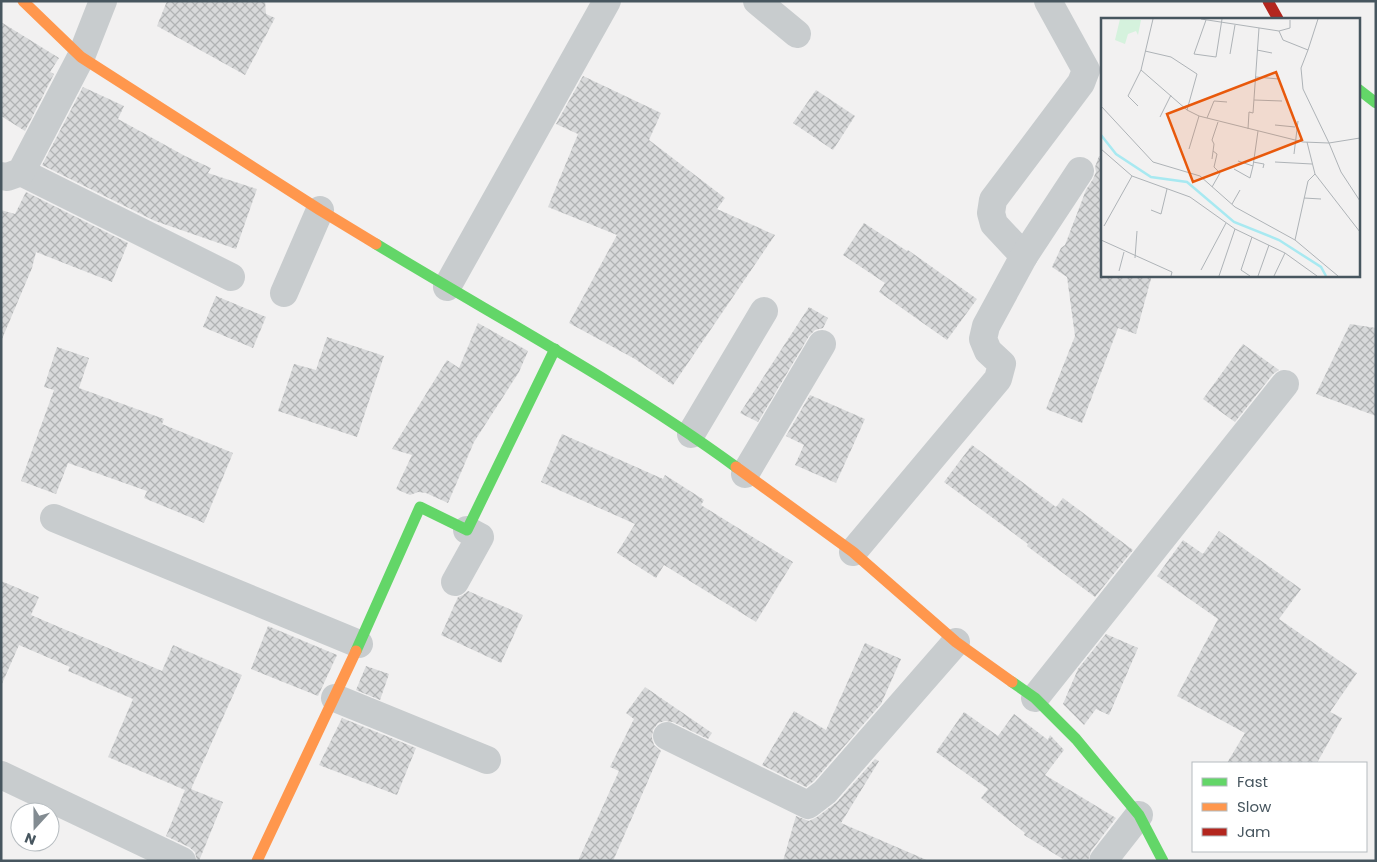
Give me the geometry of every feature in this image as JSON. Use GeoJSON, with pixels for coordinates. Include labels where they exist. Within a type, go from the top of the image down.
{"type":"FeatureCollection","features":[{"type":"Feature","properties":{"kind":"street"},"geometry":{"type":"LineString","coordinates":[[23,1],[81,57],[320,210],[446,287],[555,349],[691,434],[853,552],[956,642],[1035,698],[1076,739],[1139,815],[1163,861]]}},
{"type":"Feature","properties":{"kind":"street"},"geometry":{"type":"LineString","coordinates":[[103,1],[81,57],[11,174],[231,277]]}},
{"type":"Feature","properties":{"kind":"street"},"geometry":{"type":"LineString","coordinates":[[446,287],[607,1]]}},
{"type":"Feature","properties":{"kind":"street"},"geometry":{"type":"LineString","coordinates":[[757,1],[797,34]]}},
{"type":"Feature","properties":{"kind":"street"},"geometry":{"type":"LineString","coordinates":[[1024,256],[994,224],[991,213],[994,200],[1081,83],[1086,70],[1048,1]]}},
{"type":"Feature","properties":{"kind":"street"},"geometry":{"type":"LineString","coordinates":[[1268,1],[1277,18]]}},
{"type":"Feature","properties":{"kind":"street"},"geometry":{"type":"LineString","coordinates":[[1360,91],[1376,103]]}},
{"type":"Feature","properties":{"kind":"street"},"geometry":{"type":"LineString","coordinates":[[853,552],[998,379],[1002,364],[988,351],[983,339],[986,326],[1024,256],[1080,170]]}},
{"type":"Feature","properties":{"kind":"street"},"geometry":{"type":"LineString","coordinates":[[284,293],[320,210]]}},
{"type":"Feature","properties":{"kind":"street"},"geometry":{"type":"LineString","coordinates":[[691,434],[764,311]]}},
{"type":"Feature","properties":{"kind":"street"},"geometry":{"type":"LineString","coordinates":[[744,474],[822,344]]}},
{"type":"Feature","properties":{"kind":"street"},"geometry":{"type":"LineString","coordinates":[[467,530],[555,349]]}},
{"type":"Feature","properties":{"kind":"street"},"geometry":{"type":"LineString","coordinates":[[1035,698],[1285,384]]}},
{"type":"Feature","properties":{"kind":"street"},"geometry":{"type":"LineString","coordinates":[[257,861],[335,698],[420,507],[480,537],[456,582]]}},
{"type":"Feature","properties":{"kind":"street"},"geometry":{"type":"LineString","coordinates":[[54,518],[359,644]]}},
{"type":"Feature","properties":{"kind":"street"},"geometry":{"type":"LineString","coordinates":[[667,736],[808,804],[826,792],[956,642]]}},
{"type":"Feature","properties":{"kind":"street"},"geometry":{"type":"LineString","coordinates":[[335,698],[487,760]]}},
{"type":"Feature","properties":{"kind":"street"},"geometry":{"type":"LineString","coordinates":[[1,775],[182,861]]}},
{"type":"Feature","properties":{"kind":"street"},"geometry":{"type":"LineString","coordinates":[[1103,861],[1139,815]]}},
{"type":"Feature","properties":{"kind":"building"},"geometry":{"type":"Polygon","coordinates":[[[167,1],[265,1],[266,14],[275,18],[245,75],[157,26],[167,1]]]}},
{"type":"Feature","properties":{"kind":"building"},"geometry":{"type":"Polygon","coordinates":[[[1,22],[59,58],[50,72],[54,74],[25,131],[1,116],[1,22]]]}},
{"type":"Feature","properties":{"kind":"building"},"geometry":{"type":"Polygon","coordinates":[[[583,76],[661,113],[649,140],[725,198],[717,209],[775,235],[673,385],[635,359],[569,323],[617,235],[548,207],[578,134],[556,124],[583,76]]]}},
{"type":"Feature","properties":{"kind":"building"},"geometry":{"type":"Polygon","coordinates":[[[83,87],[124,106],[118,119],[185,156],[211,168],[208,173],[257,189],[236,249],[155,221],[42,165],[83,87]]]}},
{"type":"Feature","properties":{"kind":"building"},"geometry":{"type":"Polygon","coordinates":[[[816,90],[855,116],[833,150],[793,123],[816,90]]]}},
{"type":"Feature","properties":{"kind":"building"},"geometry":{"type":"Polygon","coordinates":[[[1099,156],[1101,156],[1101,276],[1152,276],[1136,334],[1118,328],[1082,423],[1046,409],[1075,336],[1067,277],[1052,267],[1061,248],[1065,245],[1086,190],[1096,172],[1095,167],[1099,156]]]}},
{"type":"Feature","properties":{"kind":"building"},"geometry":{"type":"Polygon","coordinates":[[[26,192],[128,243],[112,282],[36,252],[32,268],[2,339],[1,210],[15,214],[26,192]]]}},
{"type":"Feature","properties":{"kind":"building"},"geometry":{"type":"Polygon","coordinates":[[[864,223],[908,250],[977,299],[947,340],[879,292],[885,283],[843,255],[864,223]]]}},
{"type":"Feature","properties":{"kind":"building"},"geometry":{"type":"Polygon","coordinates":[[[216,296],[266,317],[253,348],[203,327],[216,296]]]}},
{"type":"Feature","properties":{"kind":"building"},"geometry":{"type":"Polygon","coordinates":[[[809,307],[828,318],[823,328],[815,330],[809,336],[758,422],[740,413],[809,307]]]}},
{"type":"Feature","properties":{"kind":"building"},"geometry":{"type":"Polygon","coordinates":[[[478,323],[528,351],[519,372],[474,442],[448,503],[426,493],[418,492],[410,495],[396,489],[412,455],[392,449],[447,360],[459,368],[478,323]]]}},
{"type":"Feature","properties":{"kind":"building"},"geometry":{"type":"Polygon","coordinates":[[[1350,324],[1376,328],[1376,416],[1316,394],[1350,324]]]}},
{"type":"Feature","properties":{"kind":"building"},"geometry":{"type":"Polygon","coordinates":[[[327,337],[384,356],[357,437],[278,411],[294,364],[316,370],[327,337]]]}},
{"type":"Feature","properties":{"kind":"building"},"geometry":{"type":"Polygon","coordinates":[[[1243,344],[1279,370],[1273,374],[1235,422],[1203,399],[1243,344]]]}},
{"type":"Feature","properties":{"kind":"building"},"geometry":{"type":"Polygon","coordinates":[[[57,347],[89,358],[79,388],[164,419],[162,424],[233,453],[204,523],[144,498],[147,491],[68,463],[56,494],[21,481],[54,390],[44,387],[57,347]]]}},
{"type":"Feature","properties":{"kind":"building"},"geometry":{"type":"Polygon","coordinates":[[[810,395],[865,419],[836,483],[795,465],[804,445],[786,436],[810,395]]]}},
{"type":"Feature","properties":{"kind":"building"},"geometry":{"type":"Polygon","coordinates":[[[562,434],[663,479],[665,475],[704,500],[701,505],[793,562],[756,622],[664,565],[656,578],[617,553],[635,524],[541,482],[562,434]]]}},
{"type":"Feature","properties":{"kind":"building"},"geometry":{"type":"Polygon","coordinates":[[[972,445],[1056,507],[1063,498],[1133,550],[1095,597],[1027,546],[1028,544],[944,482],[972,445]]]}},
{"type":"Feature","properties":{"kind":"building"},"geometry":{"type":"Polygon","coordinates":[[[1219,531],[1301,589],[1279,619],[1357,673],[1330,712],[1342,718],[1318,762],[1228,762],[1245,733],[1177,696],[1218,619],[1157,576],[1183,540],[1203,554],[1219,531]]]}},
{"type":"Feature","properties":{"kind":"building"},"geometry":{"type":"Polygon","coordinates":[[[1,581],[39,597],[31,615],[162,671],[173,645],[242,675],[191,789],[223,802],[199,861],[197,861],[195,852],[189,847],[166,836],[185,790],[108,757],[133,699],[68,671],[70,667],[19,645],[1,686],[1,581]]]}},
{"type":"Feature","properties":{"kind":"building"},"geometry":{"type":"Polygon","coordinates":[[[468,591],[523,615],[501,663],[441,635],[458,597],[468,591]]]}},
{"type":"Feature","properties":{"kind":"building"},"geometry":{"type":"Polygon","coordinates":[[[268,626],[337,655],[318,696],[251,669],[268,626]]]}},
{"type":"Feature","properties":{"kind":"building"},"geometry":{"type":"Polygon","coordinates":[[[1106,634],[1138,648],[1109,715],[1096,709],[1084,725],[1063,704],[1078,669],[1106,634]]]}},
{"type":"Feature","properties":{"kind":"building"},"geometry":{"type":"Polygon","coordinates":[[[865,643],[901,659],[881,704],[814,781],[806,787],[762,765],[794,711],[826,730],[865,643]]]}},
{"type":"Feature","properties":{"kind":"building"},"geometry":{"type":"Polygon","coordinates":[[[366,666],[389,674],[380,700],[356,690],[366,666]]]}},
{"type":"Feature","properties":{"kind":"building"},"geometry":{"type":"Polygon","coordinates":[[[645,687],[712,733],[708,739],[673,722],[665,721],[658,723],[653,730],[652,738],[654,745],[661,751],[613,861],[578,861],[619,771],[610,767],[634,719],[626,713],[645,687]]]}},
{"type":"Feature","properties":{"kind":"building"},"geometry":{"type":"Polygon","coordinates":[[[964,712],[998,736],[1014,714],[1048,740],[1050,735],[1064,750],[1045,775],[1116,818],[1091,851],[1088,861],[1066,861],[1024,835],[1025,833],[981,798],[988,789],[936,752],[964,712]]]}},
{"type":"Feature","properties":{"kind":"building"},"geometry":{"type":"Polygon","coordinates":[[[342,718],[416,748],[397,795],[319,765],[342,718]]]}},
{"type":"Feature","properties":{"kind":"building"},"geometry":{"type":"Polygon","coordinates":[[[875,759],[879,761],[841,823],[929,861],[783,861],[796,816],[809,821],[817,817],[837,802],[875,759]]]}},
{"type":"Feature","properties":{"kind":"traffic: fast"},"geometry":{"type":"LineString","coordinates":[[1360,91],[1376,103]]}},
{"type":"Feature","properties":{"kind":"traffic: fast"},"geometry":{"type":"LineString","coordinates":[[376,244],[558,351],[648,407],[736,467]]}},
{"type":"Feature","properties":{"kind":"traffic: fast"},"geometry":{"type":"LineString","coordinates":[[356,651],[420,507],[467,530],[555,349]]}},
{"type":"Feature","properties":{"kind":"traffic: fast"},"geometry":{"type":"LineString","coordinates":[[1012,682],[1035,698],[1076,739],[1139,815],[1163,861]]}},
{"type":"Feature","properties":{"kind":"traffic: slow"},"geometry":{"type":"LineString","coordinates":[[23,1],[81,57],[376,244]]}},
{"type":"Feature","properties":{"kind":"traffic: slow"},"geometry":{"type":"LineString","coordinates":[[736,467],[853,552],[956,642],[1012,682]]}},
{"type":"Feature","properties":{"kind":"traffic: slow"},"geometry":{"type":"LineString","coordinates":[[257,861],[356,651]]}},
{"type":"Feature","properties":{"kind":"traffic: jam"},"geometry":{"type":"LineString","coordinates":[[1268,1],[1277,18]]}}]}
